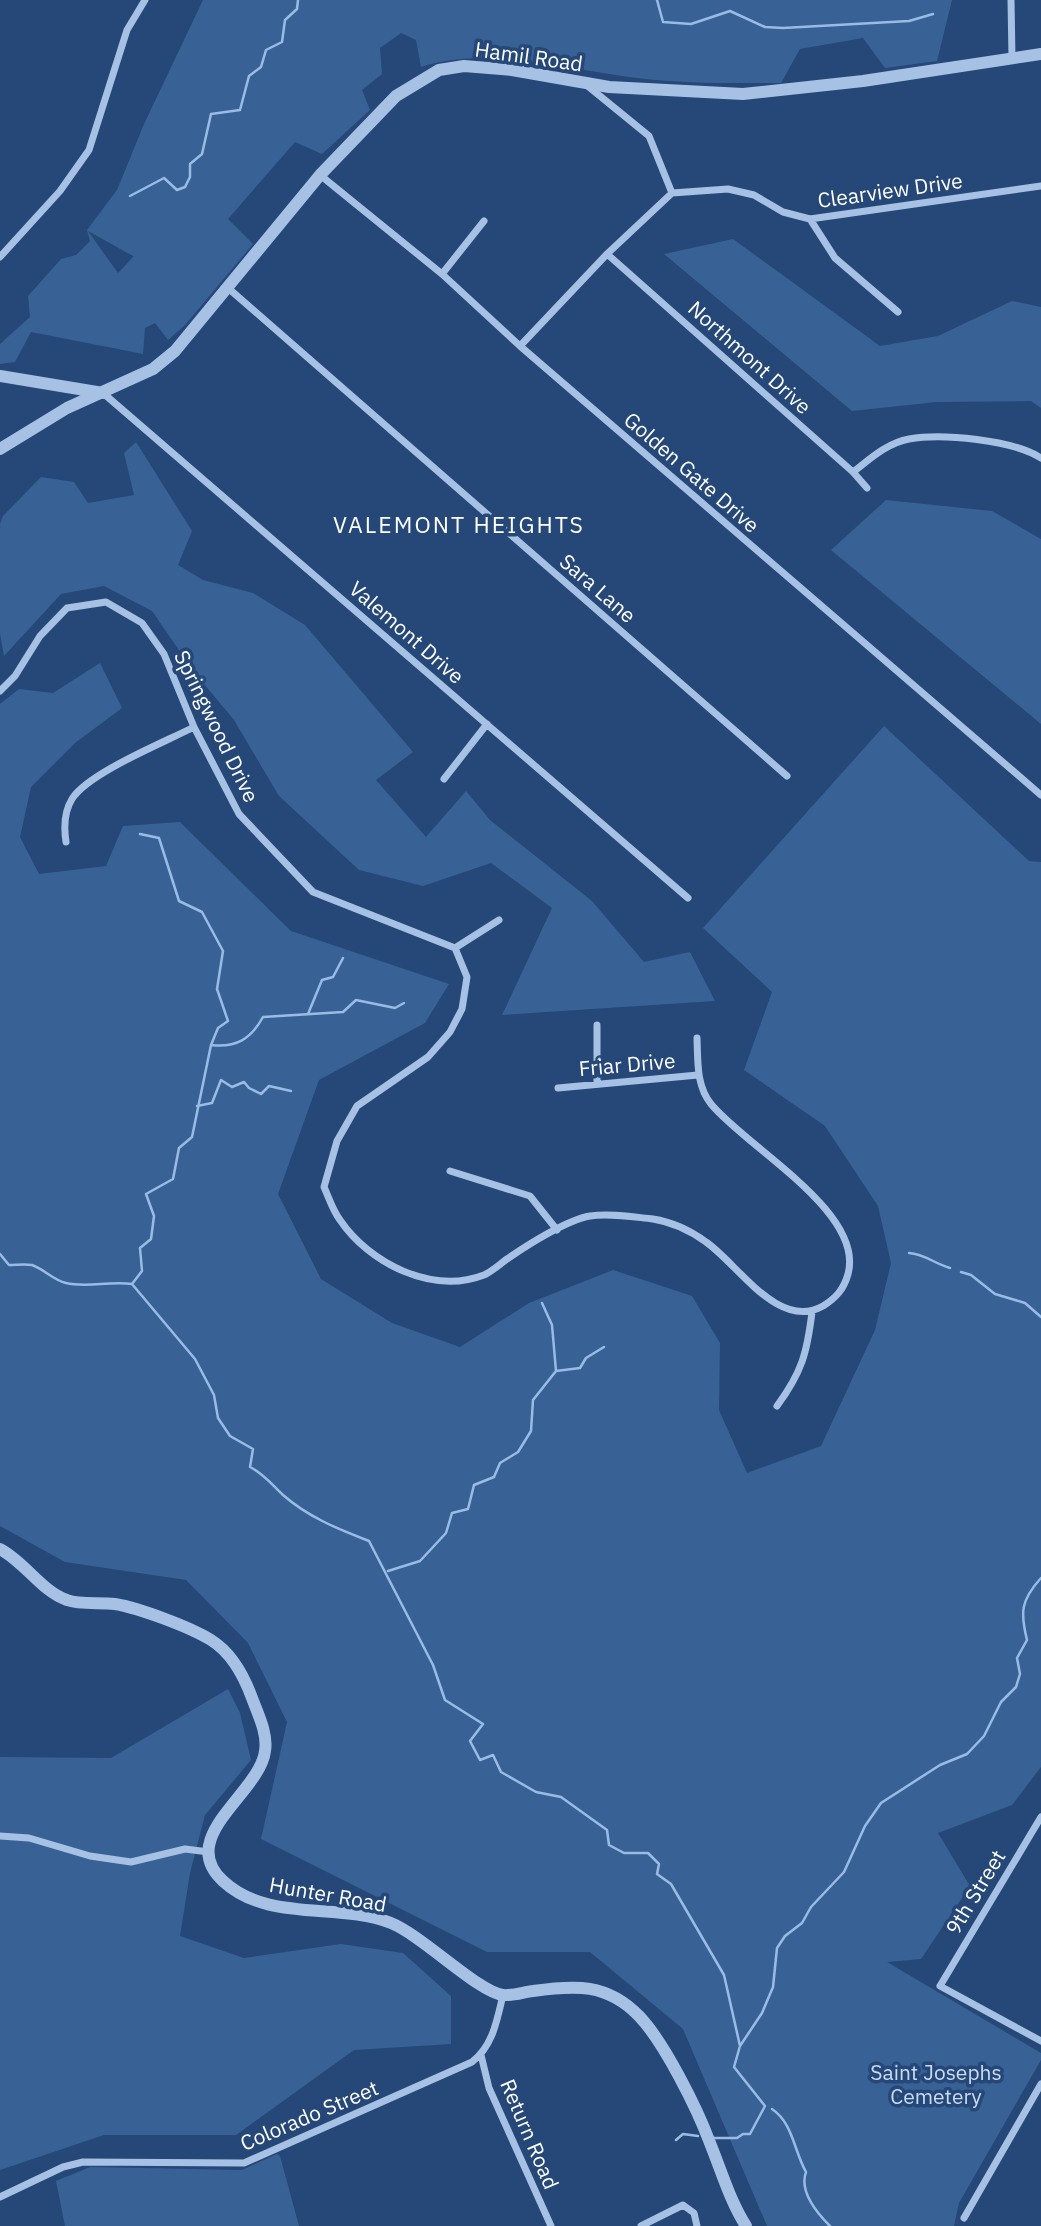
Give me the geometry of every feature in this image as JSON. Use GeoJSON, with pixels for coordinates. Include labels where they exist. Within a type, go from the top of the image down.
{"type":"FeatureCollection","features":[{"type":"Feature","properties":{"kind":"street"},"geometry":{"type":"LineString","coordinates":[[0,257],[60,191],[89,150],[127,30],[145,0]]}},
{"type":"Feature","properties":{"kind":"street"},"geometry":{"type":"LineString","coordinates":[[1011,0],[1012,58]]}},
{"type":"Feature","properties":{"kind":"street","name":"Hamil Road"},"geometry":{"type":"LineString","coordinates":[[0,449],[67,408],[153,369],[175,351],[320,175],[396,96],[439,70],[464,66],[512,70],[609,87],[716,94],[788,91],[1041,54]]}},
{"type":"Feature","properties":{"kind":"street"},"geometry":{"type":"LineString","coordinates":[[520,346],[607,254],[672,193],[649,136],[583,83]]}},
{"type":"Feature","properties":{"kind":"street"},"geometry":{"type":"LineString","coordinates":[[609,87],[610,107]]}},
{"type":"Feature","properties":{"kind":"street","name":"Golden Gate Drive"},"geometry":{"type":"LineString","coordinates":[[320,175],[442,274],[520,346],[1041,795]]}},
{"type":"Feature","properties":{"kind":"street","name":"Clearview Drive"},"geometry":{"type":"LineString","coordinates":[[672,193],[728,189],[754,195],[783,212],[810,219],[1041,186]]}},
{"type":"Feature","properties":{"kind":"street"},"geometry":{"type":"LineString","coordinates":[[810,219],[835,258],[898,312]]}},
{"type":"Feature","properties":{"kind":"street"},"geometry":{"type":"LineString","coordinates":[[442,274],[484,221]]}},
{"type":"Feature","properties":{"kind":"street","name":"Northmont Drive"},"geometry":{"type":"LineString","coordinates":[[607,254],[853,472],[867,488]]}},
{"type":"Feature","properties":{"kind":"street","name":"Sara Lane"},"geometry":{"type":"LineString","coordinates":[[228,288],[787,776]]}},
{"type":"Feature","properties":{"kind":"street"},"geometry":{"type":"LineString","coordinates":[[0,376],[103,393]]}},
{"type":"Feature","properties":{"kind":"street","name":"Valemont Drive"},"geometry":{"type":"LineString","coordinates":[[103,393],[688,898]]}},
{"type":"Feature","properties":{"kind":"street"},"geometry":{"type":"LineString","coordinates":[[853,472],[884,449],[908,439],[1007,442],[1041,458]]}},
{"type":"Feature","properties":{"kind":"street","name":"Springwood Drive"},"geometry":{"type":"LineString","coordinates":[[0,691],[15,676],[40,636],[66,608],[107,602],[142,623],[164,654],[194,727],[239,814],[313,892],[455,948]]}},
{"type":"Feature","properties":{"kind":"street"},"geometry":{"type":"LineString","coordinates":[[444,779],[488,724]]}},
{"type":"Feature","properties":{"kind":"street"},"geometry":{"type":"LineString","coordinates":[[66,842],[64,825],[72,799],[92,780],[194,727]]}},
{"type":"Feature","properties":{"kind":"street"},"geometry":{"type":"LineString","coordinates":[[499,920],[455,948],[467,977],[462,1009],[450,1032],[428,1057],[357,1105],[337,1141],[324,1187],[340,1221],[374,1256],[411,1275],[447,1280],[484,1275],[557,1230],[589,1216],[668,1221],[707,1242],[755,1287],[782,1307],[812,1312],[837,1298],[849,1273],[850,1245],[832,1214],[710,1102],[698,1075],[697,1038]]}},
{"type":"Feature","properties":{"kind":"street"},"geometry":{"type":"LineString","coordinates":[[597,1026],[597,1084]]}},
{"type":"Feature","properties":{"kind":"street","name":"Friar Drive"},"geometry":{"type":"LineString","coordinates":[[558,1088],[698,1075]]}},
{"type":"Feature","properties":{"kind":"street"},"geometry":{"type":"LineString","coordinates":[[450,1171],[530,1196],[557,1230]]}},
{"type":"Feature","properties":{"kind":"street"},"geometry":{"type":"LineString","coordinates":[[777,1406],[797,1379],[808,1345],[812,1312]]}},
{"type":"Feature","properties":{"kind":"street"},"geometry":{"type":"LineString","coordinates":[[0,1549],[16,1557],[63,1598],[136,1609],[212,1640],[235,1662],[246,1680],[262,1725],[266,1750],[252,1783],[216,1826],[209,1852],[185,1849],[131,1862],[90,1856],[29,1838],[0,1836]]}},
{"type":"Feature","properties":{"kind":"street","name":"9th Street"},"geometry":{"type":"LineString","coordinates":[[1041,1817],[940,1986],[1041,2041]]}},
{"type":"Feature","properties":{"kind":"street","name":"Hunter Road"},"geometry":{"type":"LineString","coordinates":[[209,1852],[215,1873],[239,1893],[281,1907],[389,1923],[434,1948],[492,1992],[503,1995]]}},
{"type":"Feature","properties":{"kind":"street"},"geometry":{"type":"LineString","coordinates":[[481,2055],[491,2039],[503,1995],[575,1985],[593,1988],[615,1998],[638,2015],[658,2039],[703,2126],[746,2226]]}},
{"type":"Feature","properties":{"kind":"street","name":"Colorado Street"},"geometry":{"type":"LineString","coordinates":[[0,2197],[63,2167],[83,2162],[244,2163],[472,2062],[481,2055]]}},
{"type":"Feature","properties":{"kind":"street","name":"Return Road"},"geometry":{"type":"LineString","coordinates":[[481,2055],[489,2088],[551,2226]]}},
{"type":"Feature","properties":{"kind":"street"},"geometry":{"type":"LineString","coordinates":[[964,2218],[1041,2084]]}},
{"type":"Feature","properties":{"kind":"street"},"geometry":{"type":"LineString","coordinates":[[641,2226],[683,2205],[694,2213],[697,2226]]}},
{"type":"Feature","properties":{"kind":"green space"},"geometry":{"type":"Polygon","coordinates":[[[203,0],[952,0],[937,61],[885,68],[863,38],[800,49],[781,83],[655,80],[500,59],[473,58],[421,67],[416,40],[401,33],[380,48],[382,74],[362,90],[370,110],[322,154],[295,142],[228,219],[253,244],[185,325],[168,340],[155,323],[145,328],[143,354],[31,332],[15,362],[0,364],[0,344],[30,317],[28,296],[61,259],[76,255],[90,241],[87,230],[117,190],[144,124],[203,0]],[[88,231],[118,273],[134,256],[88,231]]]}},
{"type":"Feature","properties":{"kind":"green space"},"geometry":{"type":"Polygon","coordinates":[[[733,239],[880,346],[938,336],[1012,301],[1041,307],[1041,408],[1031,401],[937,402],[852,411],[664,254],[733,239]]]}},
{"type":"Feature","properties":{"kind":"green space"},"geometry":{"type":"Polygon","coordinates":[[[136,442],[192,531],[178,565],[203,580],[253,593],[305,625],[413,752],[376,780],[426,837],[466,791],[490,820],[592,901],[644,962],[690,952],[715,1001],[502,1015],[552,908],[491,863],[423,886],[359,870],[279,796],[234,720],[194,672],[152,611],[104,586],[61,594],[4,656],[0,634],[0,524],[3,516],[41,477],[74,482],[88,503],[134,495],[124,453],[136,442]]]}},
{"type":"Feature","properties":{"kind":"green space"},"geometry":{"type":"Polygon","coordinates":[[[886,500],[992,511],[1041,539],[1041,724],[831,550],[886,500]]]}},
{"type":"Feature","properties":{"kind":"green space","name":"Saint Josephs Cemetery"},"geometry":{"type":"Polygon","coordinates":[[[100,663],[122,708],[75,743],[31,787],[20,837],[39,874],[106,866],[123,826],[180,822],[291,931],[449,984],[425,1023],[319,1080],[278,1194],[321,1279],[392,1323],[460,1347],[529,1303],[613,1270],[692,1296],[720,1343],[719,1410],[747,1473],[821,1446],[875,1330],[891,1263],[878,1206],[825,1126],[744,1070],[772,992],[703,928],[884,726],[1029,861],[1041,862],[1041,1767],[1012,1805],[938,1833],[970,1886],[921,1959],[887,1962],[1041,2053],[1041,2060],[959,2203],[954,2226],[767,2226],[683,2029],[590,1952],[487,1952],[261,1839],[287,1722],[248,1643],[186,1580],[65,1562],[0,1526],[0,704],[19,689],[53,693],[100,663]]]}},
{"type":"Feature","properties":{"kind":"green space"},"geometry":{"type":"Polygon","coordinates":[[[228,1689],[240,1713],[251,1760],[205,1815],[190,1873],[180,1936],[244,1958],[341,1944],[403,1953],[451,1996],[451,2044],[354,2050],[236,2135],[104,2135],[0,2170],[0,1757],[111,1758],[228,1689]]]}},
{"type":"Feature","properties":{"kind":"green space"},"geometry":{"type":"Polygon","coordinates":[[[277,2154],[280,2156],[299,2226],[65,2226],[56,2181],[90,2167],[242,2170],[277,2154]]]}},
{"type":"Feature","properties":{"kind":"waterway"},"geometry":{"type":"LineString","coordinates":[[130,196],[164,178],[177,190],[185,187],[190,177],[190,164],[202,154],[211,114],[240,110],[249,76],[261,67],[266,50],[282,42],[285,20],[297,9],[298,0]]}},
{"type":"Feature","properties":{"kind":"waterway"},"geometry":{"type":"LineString","coordinates":[[657,0],[663,22],[691,24],[730,11],[765,27],[783,28],[909,21],[933,14]]}},
{"type":"Feature","properties":{"kind":"waterway"},"geometry":{"type":"LineString","coordinates":[[140,834],[159,838],[179,901],[202,912],[223,951],[217,989],[228,1021],[218,1028],[211,1045]]}},
{"type":"Feature","properties":{"kind":"waterway"},"geometry":{"type":"LineString","coordinates":[[308,1014],[322,980],[333,977],[343,958]]}},
{"type":"Feature","properties":{"kind":"waterway"},"geometry":{"type":"LineString","coordinates":[[132,1284],[142,1271],[140,1248],[151,1239],[154,1216],[146,1194],[173,1179],[179,1148],[192,1137],[211,1045],[228,1045],[242,1040],[263,1017],[343,1012],[356,1000],[395,1008],[404,1003]]}},
{"type":"Feature","properties":{"kind":"waterway"},"geometry":{"type":"LineString","coordinates":[[197,1106],[212,1103],[221,1080],[232,1087],[244,1082],[261,1094],[269,1086],[291,1091]]}},
{"type":"Feature","properties":{"kind":"waterway"},"geometry":{"type":"LineString","coordinates":[[909,1253],[950,1268]]}},
{"type":"Feature","properties":{"kind":"waterway"},"geometry":{"type":"LineString","coordinates":[[0,1254],[9,1265],[32,1265],[66,1283],[132,1284],[195,1359],[214,1395],[218,1418],[230,1436],[253,1449],[250,1467],[303,1510],[369,1541],[433,1665],[445,1700],[483,1724],[470,1741],[480,1760],[493,1755],[501,1772],[536,1792],[561,1797],[607,1830],[609,1845],[624,1853],[648,1853],[659,1864],[657,1874],[671,1884],[724,1975],[740,2046]]}},
{"type":"Feature","properties":{"kind":"waterway"},"geometry":{"type":"LineString","coordinates":[[961,1272],[971,1275],[995,1294],[1025,1303],[1041,1317]]}},
{"type":"Feature","properties":{"kind":"waterway"},"geometry":{"type":"LineString","coordinates":[[542,1303],[552,1325],[556,1371]]}},
{"type":"Feature","properties":{"kind":"waterway"},"geometry":{"type":"LineString","coordinates":[[388,1571],[420,1561],[446,1533],[452,1513],[468,1509],[474,1485],[494,1477],[500,1463],[518,1452],[531,1431],[533,1400],[556,1371],[580,1368],[586,1358],[604,1347]]}},
{"type":"Feature","properties":{"kind":"waterway"},"geometry":{"type":"LineString","coordinates":[[714,2138],[737,2138],[750,2134],[765,2106],[734,2067],[740,2046],[762,2013],[773,1987],[777,1948],[785,1936],[802,1923],[811,1907],[844,1872],[865,1826],[881,1803],[940,1765],[967,1754],[984,1736],[1001,1702],[1016,1687],[1020,1674],[1017,1658],[1027,1640],[1023,1622],[1024,1607],[1029,1593],[1041,1578]]}},
{"type":"Feature","properties":{"kind":"waterway"},"geometry":{"type":"LineString","coordinates":[[772,2109],[784,2122],[792,2138],[806,2172],[805,2187],[810,2201],[830,2226]]}},
{"type":"Feature","properties":{"kind":"waterway"},"geometry":{"type":"LineString","coordinates":[[676,2140],[683,2134],[698,2136]]}},
{"type":"Feature","properties":{"kind":"district","name":"VALEMONT HEIGHTS"},"geometry":{"type":"Point","coordinates":[459,524]}}]}
